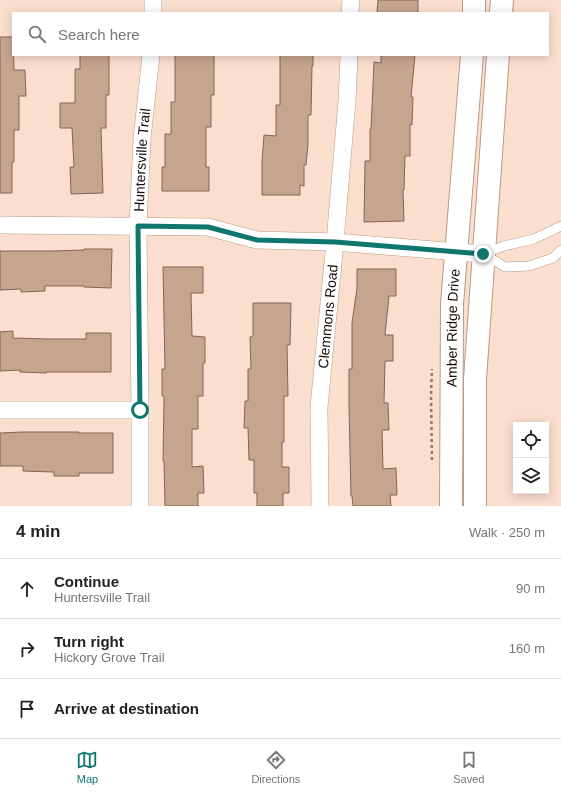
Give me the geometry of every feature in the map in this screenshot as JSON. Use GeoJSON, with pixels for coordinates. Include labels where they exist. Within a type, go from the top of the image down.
{"type":"FeatureCollection","features":[{"type":"Feature","properties":{"kind":"street"},"geometry":{"type":"LineString","coordinates":[[153,0],[153,12]]}},
{"type":"Feature","properties":{"kind":"street"},"geometry":{"type":"LineString","coordinates":[[350,12],[351,0]]}},
{"type":"Feature","properties":{"kind":"street"},"geometry":{"type":"LineString","coordinates":[[474,0],[474,12]]}},
{"type":"Feature","properties":{"kind":"street"},"geometry":{"type":"LineString","coordinates":[[501,12],[502,0]]}},
{"type":"Feature","properties":{"kind":"street","name":"Huntersville Trail"},"geometry":{"type":"LineString","coordinates":[[140,506],[138,226],[142,140],[150,56]]}},
{"type":"Feature","properties":{"kind":"street","name":"Clemmons Road"},"geometry":{"type":"LineString","coordinates":[[320,506],[319,407],[335,242],[347,101],[349,56]]}},
{"type":"Feature","properties":{"kind":"street","name":"Amber Ridge Drive"},"geometry":{"type":"LineString","coordinates":[[451,506],[452,304],[472,56]]}},
{"type":"Feature","properties":{"kind":"street","name":"Amber Ridge Drive"},"geometry":{"type":"LineString","coordinates":[[475,506],[475,379],[498,56]]}},
{"type":"Feature","properties":{"kind":"street"},"geometry":{"type":"LineString","coordinates":[[0,225],[208,227],[257,240],[335,242],[483,254]]}},
{"type":"Feature","properties":{"kind":"street"},"geometry":{"type":"LineString","coordinates":[[0,410],[140,410]]}},
{"type":"Feature","properties":{"kind":"lane"},"geometry":{"type":"LineString","coordinates":[[483,254],[504,246],[534,239],[561,226]]}},
{"type":"Feature","properties":{"kind":"lane"},"geometry":{"type":"LineString","coordinates":[[483,254],[505,267],[529,266],[553,258],[561,250]]}},
{"type":"Feature","properties":{"kind":"building"},"geometry":{"type":"Polygon","coordinates":[[[378,0],[418,0],[418,12],[377,12],[378,0]]]}},
{"type":"Feature","properties":{"kind":"building"},"geometry":{"type":"Polygon","coordinates":[[[0,37],[12,37],[14,70],[25,70],[26,96],[19,96],[19,130],[14,130],[12,193],[0,193],[0,37]]]}},
{"type":"Feature","properties":{"kind":"building"},"geometry":{"type":"Polygon","coordinates":[[[80,56],[109,56],[109,95],[106,95],[106,128],[101,128],[103,193],[71,194],[70,167],[74,167],[72,128],[60,128],[60,103],[75,103],[75,69],[80,69],[80,56]]]}},
{"type":"Feature","properties":{"kind":"building"},"geometry":{"type":"Polygon","coordinates":[[[175,56],[214,56],[214,95],[211,95],[211,127],[206,127],[206,167],[209,167],[209,191],[162,191],[162,167],[165,167],[165,134],[171,134],[171,102],[175,102],[175,56]]]}},
{"type":"Feature","properties":{"kind":"building"},"geometry":{"type":"Polygon","coordinates":[[[280,56],[313,56],[311,115],[308,115],[308,145],[306,165],[304,165],[304,186],[300,185],[300,195],[262,195],[264,135],[276,136],[276,105],[280,105],[280,56]]]}},
{"type":"Feature","properties":{"kind":"building"},"geometry":{"type":"Polygon","coordinates":[[[381,56],[415,56],[411,97],[413,97],[412,125],[410,124],[410,156],[405,156],[403,190],[404,221],[364,222],[365,161],[370,161],[370,129],[374,62],[381,63],[381,56]]]}},
{"type":"Feature","properties":{"kind":"building"},"geometry":{"type":"Polygon","coordinates":[[[112,249],[111,288],[45,286],[45,291],[21,292],[21,289],[0,290],[0,251],[52,251],[112,249]]]}},
{"type":"Feature","properties":{"kind":"building"},"geometry":{"type":"Polygon","coordinates":[[[163,267],[203,267],[203,293],[191,293],[192,336],[205,337],[203,396],[198,396],[198,429],[192,429],[192,467],[203,466],[204,493],[198,493],[198,506],[165,506],[163,461],[164,396],[162,396],[162,369],[165,369],[163,267]]]}},
{"type":"Feature","properties":{"kind":"building"},"geometry":{"type":"Polygon","coordinates":[[[357,269],[396,269],[396,296],[389,296],[385,335],[393,335],[393,361],[385,361],[384,403],[388,403],[389,430],[382,430],[383,469],[396,468],[397,495],[390,495],[391,506],[353,506],[351,496],[349,369],[352,369],[352,323],[357,288],[357,269]]]}},
{"type":"Feature","properties":{"kind":"building"},"geometry":{"type":"Polygon","coordinates":[[[253,303],[291,303],[290,345],[287,345],[288,396],[284,396],[284,442],[282,442],[282,467],[289,467],[289,493],[283,493],[283,506],[257,506],[257,493],[254,493],[254,460],[249,460],[248,428],[244,428],[245,401],[248,401],[248,369],[251,369],[250,337],[253,336],[253,303]]]}},
{"type":"Feature","properties":{"kind":"building"},"geometry":{"type":"Polygon","coordinates":[[[13,331],[13,338],[47,339],[86,339],[86,333],[111,333],[111,372],[46,373],[20,372],[20,370],[0,371],[0,332],[13,331]]]}},
{"type":"Feature","properties":{"kind":"building"},"geometry":{"type":"Polygon","coordinates":[[[0,433],[113,433],[113,473],[79,473],[79,476],[54,476],[54,472],[23,471],[23,466],[0,466],[0,433]]]}},
{"type":"Feature","properties":{"kind":"route"},"geometry":{"type":"LineString","coordinates":[[140,410],[138,226],[208,227],[257,240],[335,242],[483,254]]}}]}
